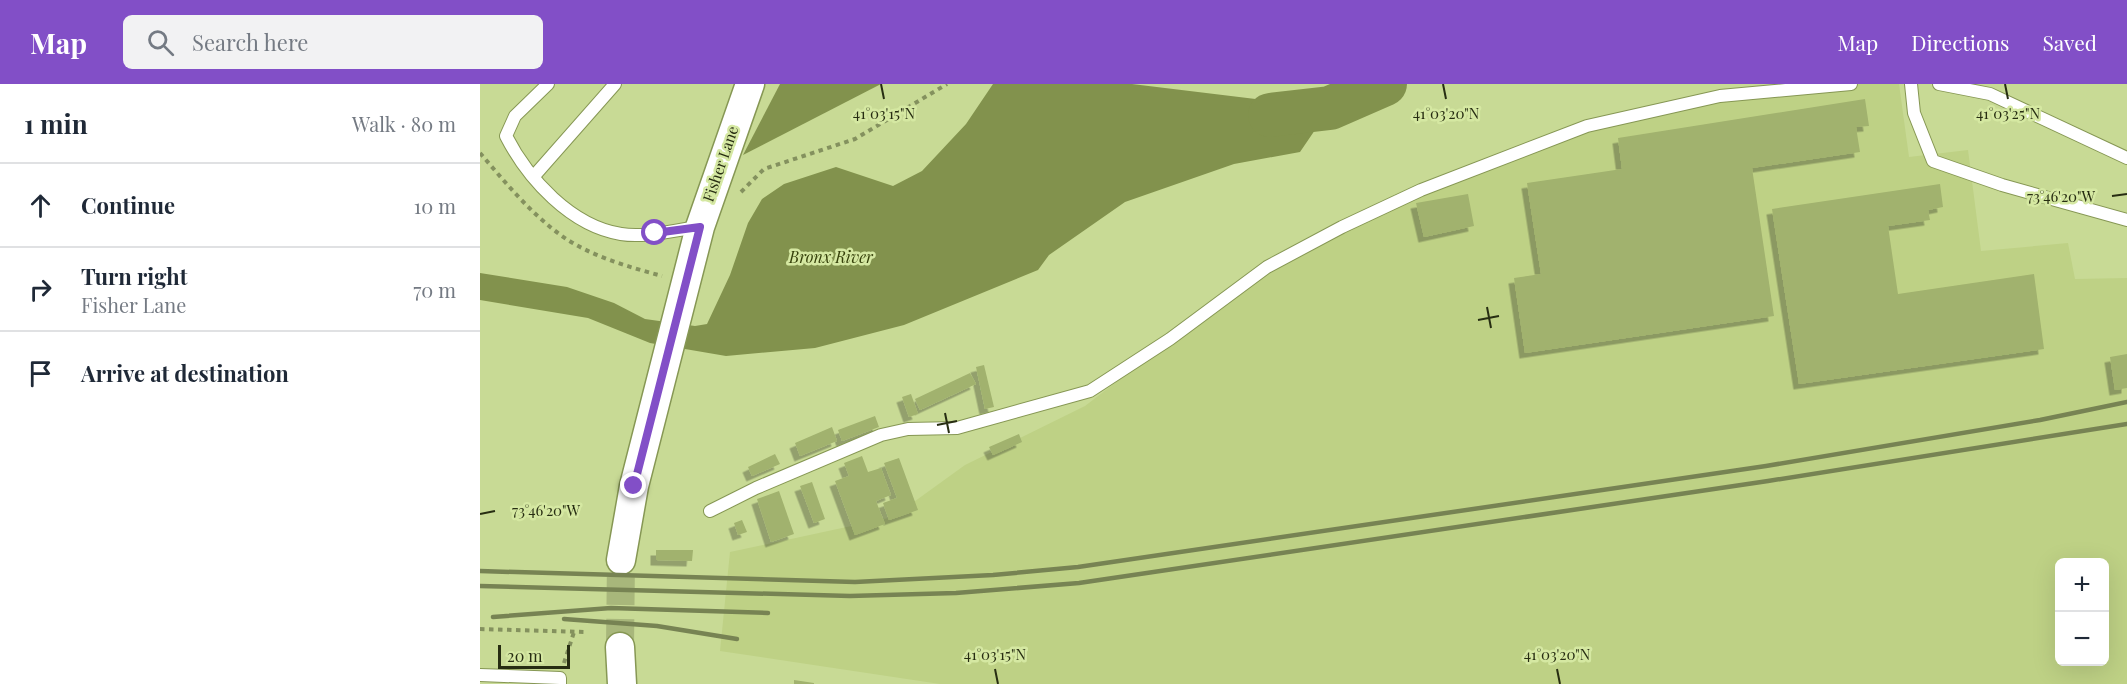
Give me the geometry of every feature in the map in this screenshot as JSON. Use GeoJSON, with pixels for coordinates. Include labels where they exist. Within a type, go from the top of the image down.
{"type":"FeatureCollection","features":[{"type":"Feature","properties":{"kind":"street","name":"Fisher Lane"},"geometry":{"type":"LineString","coordinates":[[621,560],[634,486],[700,227],[750,84]]}},
{"type":"Feature","properties":{"kind":"street"},"geometry":{"type":"LineString","coordinates":[[620,647],[622,684]]}},
{"type":"Feature","properties":{"kind":"lane"},"geometry":{"type":"LineString","coordinates":[[548,84],[515,117],[506,136],[514,152],[534,176],[573,216],[599,229],[623,234],[700,227]]}},
{"type":"Feature","properties":{"kind":"lane"},"geometry":{"type":"LineString","coordinates":[[534,176],[615,84]]}},
{"type":"Feature","properties":{"kind":"lane"},"geometry":{"type":"LineString","coordinates":[[710,511],[756,488],[880,435],[908,429],[957,428],[1090,391],[1170,339],[1267,267],[1421,190],[1587,126],[1720,96],[1851,84]]}},
{"type":"Feature","properties":{"kind":"lane"},"geometry":{"type":"LineString","coordinates":[[1911,84],[1914,113],[1933,161],[2002,185],[2127,220]]}},
{"type":"Feature","properties":{"kind":"lane"},"geometry":{"type":"LineString","coordinates":[[1939,84],[1990,94],[2127,158]]}},
{"type":"Feature","properties":{"kind":"lane"},"geometry":{"type":"LineString","coordinates":[[480,675],[560,681]]}},
{"type":"Feature","properties":{"kind":"path"},"geometry":{"type":"LineString","coordinates":[[739,194],[764,169],[855,139],[947,84]]}},
{"type":"Feature","properties":{"kind":"path"},"geometry":{"type":"LineString","coordinates":[[480,629],[587,632]]}},
{"type":"Feature","properties":{"kind":"path"},"geometry":{"type":"LineString","coordinates":[[560,681],[574,632]]}},
{"type":"Feature","properties":{"kind":"shaded area"},"geometry":{"type":"Polygon","coordinates":[[[1826,84],[1899,84],[1909,157],[1968,150],[1981,251],[2068,243],[2075,279],[2127,278],[2127,684],[940,684],[720,651],[730,552],[893,517],[965,465],[1085,406],[1257,274],[1417,197],[1536,149],[1659,109],[1826,84]]]}},
{"type":"Feature","properties":{"kind":"water"},"geometry":{"type":"Polygon","coordinates":[[[780,84],[881,84],[743,155],[780,84]]]}},
{"type":"Feature","properties":{"kind":"water","name":"Bronx River"},"geometry":{"type":"Polygon","coordinates":[[[993,84],[1132,84],[1330,108],[1300,152],[1234,164],[1125,202],[1049,255],[1038,270],[904,325],[815,348],[726,356],[650,343],[588,318],[480,300],[480,273],[567,287],[614,303],[645,319],[695,326],[707,324],[730,275],[748,223],[762,199],[784,184],[836,167],[893,186],[922,171],[966,124],[993,84]]]}},
{"type":"Feature","properties":{"kind":"building"},"geometry":{"type":"Polygon","coordinates":[[[1865,99],[1869,126],[1856,127],[1860,152],[1752,168],[1774,316],[1525,353],[1514,278],[1541,274],[1527,183],[1622,169],[1618,138],[1865,99]]]}},
{"type":"Feature","properties":{"kind":"building"},"geometry":{"type":"Polygon","coordinates":[[[1940,184],[1943,207],[1928,210],[1930,220],[1888,226],[1898,294],[2034,274],[2044,349],[1799,384],[1772,209],[1940,184]]]}},
{"type":"Feature","properties":{"kind":"building"},"geometry":{"type":"Polygon","coordinates":[[[1468,194],[1474,226],[1424,237],[1416,203],[1468,194]]]}},
{"type":"Feature","properties":{"kind":"building"},"geometry":{"type":"Polygon","coordinates":[[[2127,354],[2127,388],[2115,390],[2110,357],[2127,354]]]}},
{"type":"Feature","properties":{"kind":"building"},"geometry":{"type":"Polygon","coordinates":[[[984,365],[994,407],[985,409],[976,367],[984,365]]]}},
{"type":"Feature","properties":{"kind":"building"},"geometry":{"type":"Polygon","coordinates":[[[970,373],[976,384],[920,410],[915,399],[970,373]]]}},
{"type":"Feature","properties":{"kind":"building"},"geometry":{"type":"Polygon","coordinates":[[[911,394],[918,414],[909,417],[902,397],[911,394]]]}},
{"type":"Feature","properties":{"kind":"building"},"geometry":{"type":"Polygon","coordinates":[[[875,416],[879,427],[842,441],[838,430],[875,416]]]}},
{"type":"Feature","properties":{"kind":"building"},"geometry":{"type":"Polygon","coordinates":[[[832,427],[837,441],[800,456],[795,443],[832,427]]]}},
{"type":"Feature","properties":{"kind":"building"},"geometry":{"type":"Polygon","coordinates":[[[1019,434],[1022,442],[993,455],[989,447],[1019,434]]]}},
{"type":"Feature","properties":{"kind":"building"},"geometry":{"type":"Polygon","coordinates":[[[775,454],[780,464],[752,476],[748,467],[775,454]]]}},
{"type":"Feature","properties":{"kind":"building"},"geometry":{"type":"Polygon","coordinates":[[[862,456],[868,472],[881,468],[891,495],[876,501],[885,524],[855,535],[835,481],[849,476],[844,463],[862,456]]]}},
{"type":"Feature","properties":{"kind":"building"},"geometry":{"type":"Polygon","coordinates":[[[899,458],[918,510],[889,520],[883,503],[897,498],[884,463],[899,458]]]}},
{"type":"Feature","properties":{"kind":"building"},"geometry":{"type":"Polygon","coordinates":[[[812,482],[825,519],[814,523],[800,486],[812,482]]]}},
{"type":"Feature","properties":{"kind":"building"},"geometry":{"type":"Polygon","coordinates":[[[779,491],[794,534],[771,542],[757,499],[779,491]]]}},
{"type":"Feature","properties":{"kind":"building"},"geometry":{"type":"Polygon","coordinates":[[[742,520],[747,532],[738,535],[734,523],[742,520]]]}},
{"type":"Feature","properties":{"kind":"building"},"geometry":{"type":"Polygon","coordinates":[[[656,550],[693,550],[692,561],[656,560],[656,550]]]}},
{"type":"Feature","properties":{"kind":"building"},"geometry":{"type":"Polygon","coordinates":[[[794,680],[814,683],[814,684],[794,684],[794,680]]]}},
{"type":"Feature","properties":{"kind":"waterway","name":"Bronx River"},"geometry":{"type":"LineString","coordinates":[[1270,115],[1330,108],[1385,84]]}},
{"type":"Feature","properties":{"kind":"tunnel"},"geometry":{"type":"LineString","coordinates":[[620,647],[621,560]]}},
{"type":"Feature","properties":{"kind":"railway"},"geometry":{"type":"LineString","coordinates":[[480,571],[855,582],[993,575],[1078,567],[1766,466],[2040,420],[2127,402]]}},
{"type":"Feature","properties":{"kind":"railway"},"geometry":{"type":"LineString","coordinates":[[480,586],[850,596],[956,593],[1079,583],[1768,481],[2127,424]]}},
{"type":"Feature","properties":{"kind":"railway"},"geometry":{"type":"LineString","coordinates":[[493,617],[611,608],[768,613]]}},
{"type":"Feature","properties":{"kind":"railway"},"geometry":{"type":"LineString","coordinates":[[564,619],[657,626],[737,639]]}},
{"type":"Feature","properties":{"kind":"route"},"geometry":{"type":"LineString","coordinates":[[634,486],[700,227],[655,233]]}}]}
